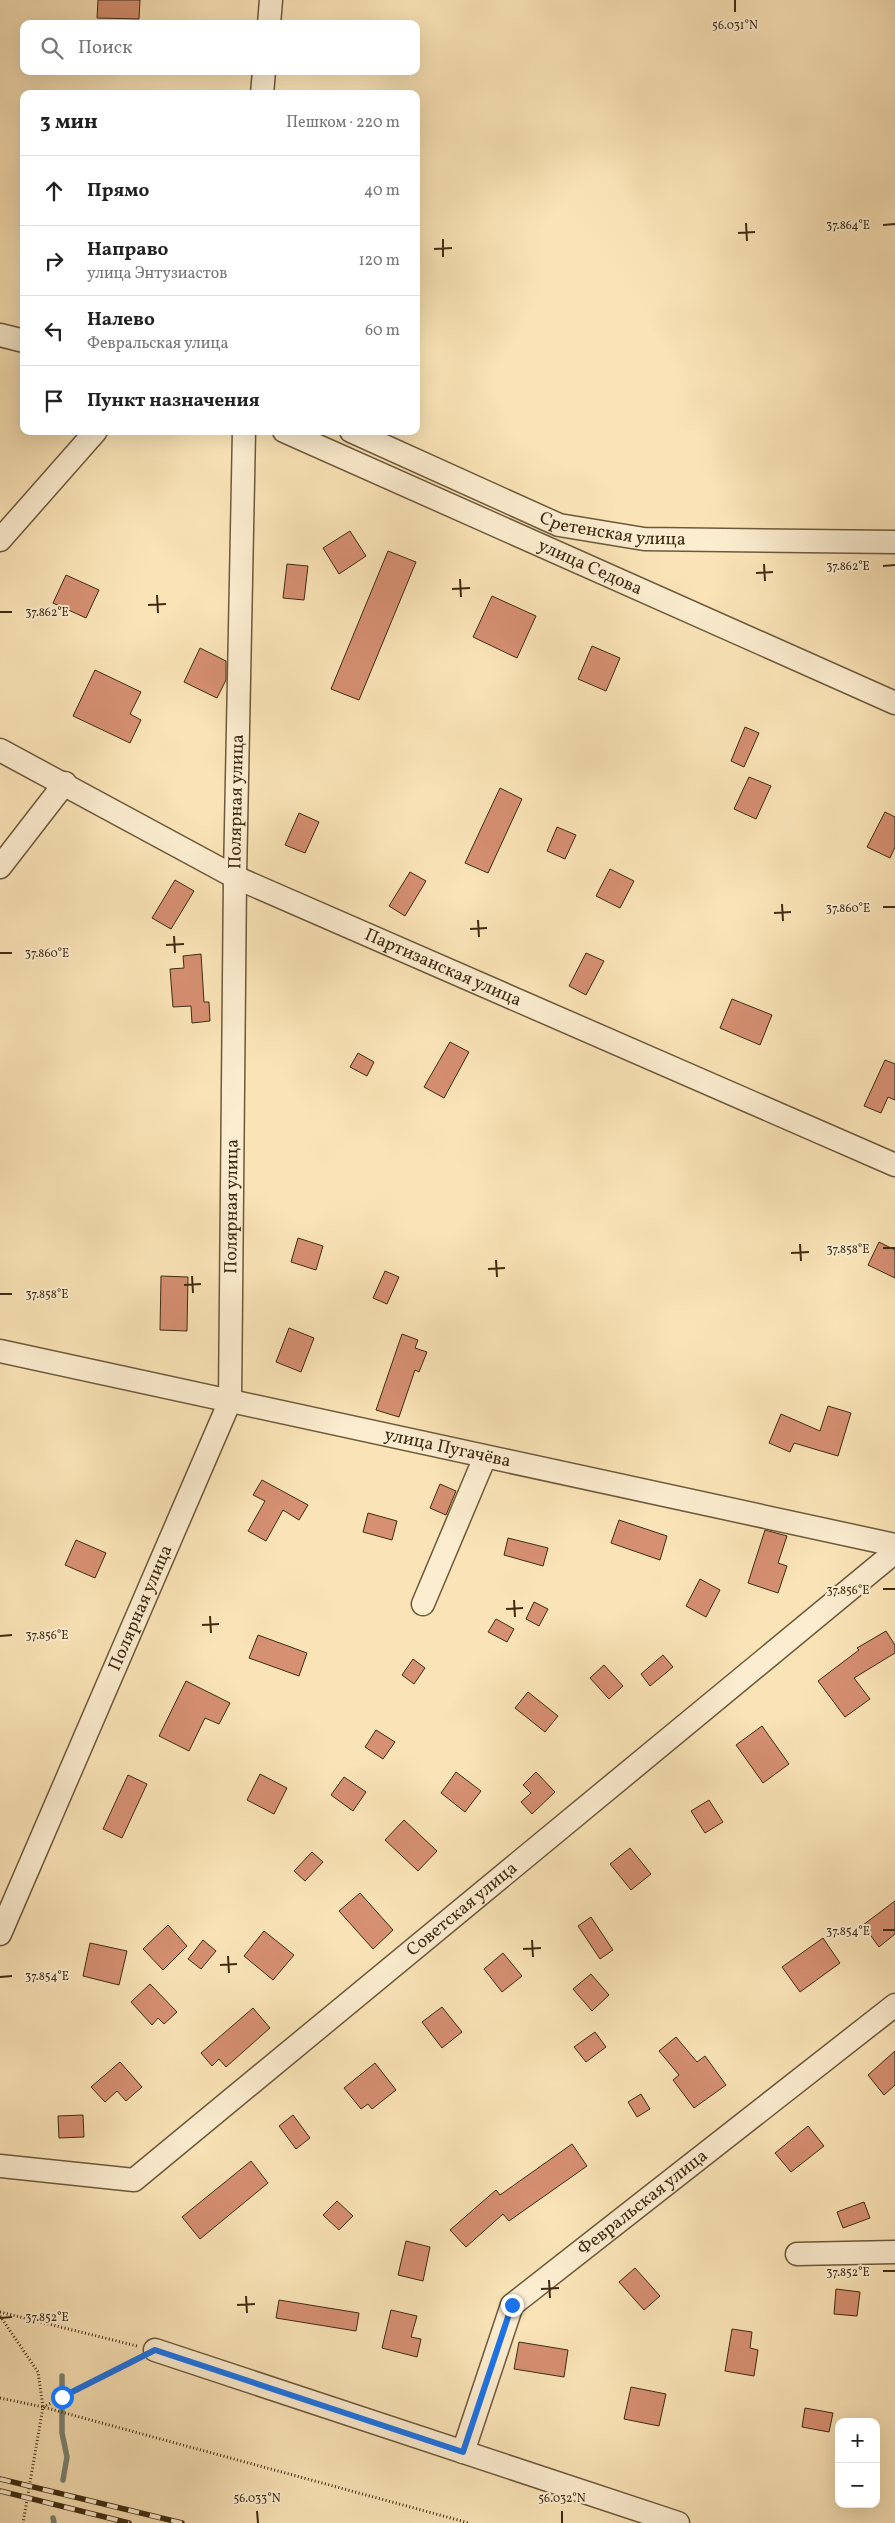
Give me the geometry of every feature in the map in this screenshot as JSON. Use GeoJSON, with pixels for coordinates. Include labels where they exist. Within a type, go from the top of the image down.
{"type":"FeatureCollection","features":[{"type":"Feature","properties":{"kind":"street"},"geometry":{"type":"LineString","coordinates":[[268,20],[271,0]]}},
{"type":"Feature","properties":{"kind":"street"},"geometry":{"type":"LineString","coordinates":[[262,90],[264,75]]}},
{"type":"Feature","properties":{"kind":"street"},"geometry":{"type":"LineString","coordinates":[[0,335],[20,340]]}},
{"type":"Feature","properties":{"kind":"street"},"geometry":{"type":"LineString","coordinates":[[0,540],[92,435]]}},
{"type":"Feature","properties":{"kind":"street","name":"Полярная улица"},"geometry":{"type":"LineString","coordinates":[[0,1934],[230,1401],[235,877],[244,435]]}},
{"type":"Feature","properties":{"kind":"street","name":"улица Седова"},"geometry":{"type":"LineString","coordinates":[[293,435],[895,703]]}},
{"type":"Feature","properties":{"kind":"street","name":"Сретенская улица"},"geometry":{"type":"LineString","coordinates":[[360,435],[559,525],[644,539],[895,542]]}},
{"type":"Feature","properties":{"kind":"street","name":"Партизанская улица"},"geometry":{"type":"LineString","coordinates":[[0,750],[65,783],[235,877],[895,1165]]}},
{"type":"Feature","properties":{"kind":"street"},"geometry":{"type":"LineString","coordinates":[[0,867],[65,783]]}},
{"type":"Feature","properties":{"kind":"street","name":"улица Пугачёва"},"geometry":{"type":"LineString","coordinates":[[0,1351],[485,1458],[895,1545]]}},
{"type":"Feature","properties":{"kind":"street"},"geometry":{"type":"LineString","coordinates":[[423,1604],[485,1458]]}},
{"type":"Feature","properties":{"kind":"street","name":"Советская улица"},"geometry":{"type":"LineString","coordinates":[[0,2166],[134,2180],[895,1552]]}},
{"type":"Feature","properties":{"kind":"street","name":"Февральская улица"},"geometry":{"type":"LineString","coordinates":[[463,2452],[512,2305],[895,2005]]}},
{"type":"Feature","properties":{"kind":"street"},"geometry":{"type":"LineString","coordinates":[[797,2254],[895,2252]]}},
{"type":"Feature","properties":{"kind":"street"},"geometry":{"type":"LineString","coordinates":[[155,2350],[678,2523]]}},
{"type":"Feature","properties":{"kind":"path"},"geometry":{"type":"LineString","coordinates":[[0,2312],[155,2350]]}},
{"type":"Feature","properties":{"kind":"path"},"geometry":{"type":"LineString","coordinates":[[0,2316],[38,2372],[43,2407],[23,2523]]}},
{"type":"Feature","properties":{"kind":"path"},"geometry":{"type":"LineString","coordinates":[[43,2407],[155,2350]]}},
{"type":"Feature","properties":{"kind":"path"},"geometry":{"type":"LineString","coordinates":[[0,2398],[43,2407],[469,2523]]}},
{"type":"Feature","properties":{"kind":"building"},"geometry":{"type":"Polygon","coordinates":[[[98,0],[140,0],[139,19],[97,18],[98,0]]]}},
{"type":"Feature","properties":{"kind":"building"},"geometry":{"type":"Polygon","coordinates":[[[350,531],[366,556],[339,574],[323,548],[350,531]]]}},
{"type":"Feature","properties":{"kind":"building"},"geometry":{"type":"Polygon","coordinates":[[[388,551],[416,562],[359,700],[331,689],[388,551]]]}},
{"type":"Feature","properties":{"kind":"building"},"geometry":{"type":"Polygon","coordinates":[[[287,564],[308,566],[304,600],[283,598],[287,564]]]}},
{"type":"Feature","properties":{"kind":"building"},"geometry":{"type":"Polygon","coordinates":[[[66,575],[99,590],[86,618],[53,603],[66,575]]]}},
{"type":"Feature","properties":{"kind":"building"},"geometry":{"type":"Polygon","coordinates":[[[492,596],[536,616],[517,658],[473,637],[492,596]]]}},
{"type":"Feature","properties":{"kind":"building"},"geometry":{"type":"Polygon","coordinates":[[[592,646],[620,658],[606,691],[578,679],[592,646]]]}},
{"type":"Feature","properties":{"kind":"building"},"geometry":{"type":"Polygon","coordinates":[[[200,648],[226,661],[226,680],[217,698],[184,682],[200,648]]]}},
{"type":"Feature","properties":{"kind":"building"},"geometry":{"type":"Polygon","coordinates":[[[95,670],[141,692],[130,714],[141,720],[130,743],[73,716],[95,670]]]}},
{"type":"Feature","properties":{"kind":"building"},"geometry":{"type":"Polygon","coordinates":[[[745,727],[759,733],[744,767],[731,761],[745,727]]]}},
{"type":"Feature","properties":{"kind":"building"},"geometry":{"type":"Polygon","coordinates":[[[749,777],[771,786],[756,819],[734,809],[749,777]]]}},
{"type":"Feature","properties":{"kind":"building"},"geometry":{"type":"Polygon","coordinates":[[[500,788],[522,799],[488,873],[465,863],[500,788]]]}},
{"type":"Feature","properties":{"kind":"building"},"geometry":{"type":"Polygon","coordinates":[[[885,812],[895,817],[895,847],[890,858],[867,847],[885,812]]]}},
{"type":"Feature","properties":{"kind":"building"},"geometry":{"type":"Polygon","coordinates":[[[299,813],[319,822],[305,853],[285,845],[299,813]]]}},
{"type":"Feature","properties":{"kind":"building"},"geometry":{"type":"Polygon","coordinates":[[[557,827],[576,835],[565,859],[547,851],[557,827]]]}},
{"type":"Feature","properties":{"kind":"building"},"geometry":{"type":"Polygon","coordinates":[[[610,869],[634,881],[620,908],[596,896],[610,869]]]}},
{"type":"Feature","properties":{"kind":"building"},"geometry":{"type":"Polygon","coordinates":[[[410,872],[426,881],[405,916],[389,906],[410,872]]]}},
{"type":"Feature","properties":{"kind":"building"},"geometry":{"type":"Polygon","coordinates":[[[175,880],[194,891],[171,929],[152,918],[175,880]]]}},
{"type":"Feature","properties":{"kind":"building"},"geometry":{"type":"Polygon","coordinates":[[[586,953],[604,961],[586,995],[569,986],[586,953]]]}},
{"type":"Feature","properties":{"kind":"building"},"geometry":{"type":"Polygon","coordinates":[[[201,954],[204,1002],[209,1002],[210,1021],[192,1023],[191,1006],[173,1007],[170,969],[184,968],[183,956],[201,954]]]}},
{"type":"Feature","properties":{"kind":"building"},"geometry":{"type":"Polygon","coordinates":[[[732,999],[772,1015],[760,1045],[720,1028],[732,999]]]}},
{"type":"Feature","properties":{"kind":"building"},"geometry":{"type":"Polygon","coordinates":[[[450,1042],[469,1052],[444,1098],[424,1087],[450,1042]]]}},
{"type":"Feature","properties":{"kind":"building"},"geometry":{"type":"Polygon","coordinates":[[[358,1053],[374,1062],[367,1076],[350,1067],[358,1053]]]}},
{"type":"Feature","properties":{"kind":"building"},"geometry":{"type":"Polygon","coordinates":[[[885,1060],[895,1064],[895,1100],[888,1097],[881,1113],[864,1106],[885,1060]]]}},
{"type":"Feature","properties":{"kind":"building"},"geometry":{"type":"Polygon","coordinates":[[[298,1238],[323,1246],[316,1270],[291,1262],[298,1238]]]}},
{"type":"Feature","properties":{"kind":"building"},"geometry":{"type":"Polygon","coordinates":[[[879,1242],[895,1250],[895,1278],[868,1265],[879,1242]]]}},
{"type":"Feature","properties":{"kind":"building"},"geometry":{"type":"Polygon","coordinates":[[[385,1271],[399,1277],[387,1304],[373,1298],[385,1271]]]}},
{"type":"Feature","properties":{"kind":"building"},"geometry":{"type":"Polygon","coordinates":[[[161,1276],[188,1277],[187,1331],[160,1330],[161,1276]]]}},
{"type":"Feature","properties":{"kind":"building"},"geometry":{"type":"Polygon","coordinates":[[[289,1328],[314,1338],[301,1372],[276,1362],[289,1328]]]}},
{"type":"Feature","properties":{"kind":"building"},"geometry":{"type":"Polygon","coordinates":[[[402,1334],[418,1340],[415,1348],[427,1352],[419,1372],[415,1370],[399,1417],[376,1410],[402,1334]]]}},
{"type":"Feature","properties":{"kind":"building"},"geometry":{"type":"Polygon","coordinates":[[[828,1406],[851,1413],[838,1456],[794,1443],[790,1452],[769,1443],[781,1414],[820,1431],[828,1406]]]}},
{"type":"Feature","properties":{"kind":"building"},"geometry":{"type":"Polygon","coordinates":[[[262,1480],[308,1505],[299,1520],[283,1510],[266,1541],[248,1531],[265,1501],[253,1495],[262,1480]]]}},
{"type":"Feature","properties":{"kind":"building"},"geometry":{"type":"Polygon","coordinates":[[[440,1484],[456,1491],[446,1515],[430,1508],[440,1484]]]}},
{"type":"Feature","properties":{"kind":"building"},"geometry":{"type":"Polygon","coordinates":[[[368,1513],[397,1521],[392,1540],[363,1532],[368,1513]]]}},
{"type":"Feature","properties":{"kind":"building"},"geometry":{"type":"Polygon","coordinates":[[[619,1520],[667,1536],[660,1560],[611,1543],[619,1520]]]}},
{"type":"Feature","properties":{"kind":"building"},"geometry":{"type":"Polygon","coordinates":[[[765,1530],[787,1536],[778,1563],[787,1566],[778,1593],[748,1583],[765,1530]]]}},
{"type":"Feature","properties":{"kind":"building"},"geometry":{"type":"Polygon","coordinates":[[[508,1538],[548,1548],[543,1566],[504,1555],[508,1538]]]}},
{"type":"Feature","properties":{"kind":"building"},"geometry":{"type":"Polygon","coordinates":[[[76,1540],[106,1553],[95,1578],[65,1565],[76,1540]]]}},
{"type":"Feature","properties":{"kind":"building"},"geometry":{"type":"Polygon","coordinates":[[[700,1579],[720,1590],[706,1617],[686,1606],[700,1579]]]}},
{"type":"Feature","properties":{"kind":"building"},"geometry":{"type":"Polygon","coordinates":[[[534,1602],[548,1609],[539,1626],[526,1619],[534,1602]]]}},
{"type":"Feature","properties":{"kind":"building"},"geometry":{"type":"Polygon","coordinates":[[[496,1619],[514,1629],[507,1642],[488,1632],[496,1619]]]}},
{"type":"Feature","properties":{"kind":"building"},"geometry":{"type":"Polygon","coordinates":[[[886,1631],[895,1645],[895,1653],[854,1678],[870,1699],[845,1717],[818,1681],[859,1650],[857,1648],[886,1631]]]}},
{"type":"Feature","properties":{"kind":"building"},"geometry":{"type":"Polygon","coordinates":[[[258,1635],[307,1653],[299,1676],[249,1658],[258,1635]]]}},
{"type":"Feature","properties":{"kind":"building"},"geometry":{"type":"Polygon","coordinates":[[[663,1655],[673,1667],[650,1686],[641,1674],[663,1655]]]}},
{"type":"Feature","properties":{"kind":"building"},"geometry":{"type":"Polygon","coordinates":[[[413,1659],[425,1668],[414,1684],[402,1675],[413,1659]]]}},
{"type":"Feature","properties":{"kind":"building"},"geometry":{"type":"Polygon","coordinates":[[[604,1665],[623,1686],[609,1699],[590,1678],[604,1665]]]}},
{"type":"Feature","properties":{"kind":"building"},"geometry":{"type":"Polygon","coordinates":[[[186,1681],[230,1703],[219,1724],[205,1718],[189,1751],[159,1736],[186,1681]]]}},
{"type":"Feature","properties":{"kind":"building"},"geometry":{"type":"Polygon","coordinates":[[[528,1692],[558,1716],[545,1732],[515,1708],[528,1692]]]}},
{"type":"Feature","properties":{"kind":"building"},"geometry":{"type":"Polygon","coordinates":[[[762,1726],[789,1764],[763,1783],[736,1745],[762,1726]]]}},
{"type":"Feature","properties":{"kind":"building"},"geometry":{"type":"Polygon","coordinates":[[[376,1730],[395,1742],[383,1759],[365,1747],[376,1730]]]}},
{"type":"Feature","properties":{"kind":"building"},"geometry":{"type":"Polygon","coordinates":[[[456,1772],[481,1791],[465,1812],[441,1793],[456,1772]]]}},
{"type":"Feature","properties":{"kind":"building"},"geometry":{"type":"Polygon","coordinates":[[[536,1772],[555,1792],[532,1814],[521,1802],[531,1793],[523,1785],[536,1772]]]}},
{"type":"Feature","properties":{"kind":"building"},"geometry":{"type":"Polygon","coordinates":[[[260,1774],[287,1788],[274,1814],[247,1800],[260,1774]]]}},
{"type":"Feature","properties":{"kind":"building"},"geometry":{"type":"Polygon","coordinates":[[[128,1775],[147,1784],[122,1838],[103,1829],[128,1775]]]}},
{"type":"Feature","properties":{"kind":"building"},"geometry":{"type":"Polygon","coordinates":[[[344,1777],[366,1792],[353,1811],[331,1795],[344,1777]]]}},
{"type":"Feature","properties":{"kind":"building"},"geometry":{"type":"Polygon","coordinates":[[[709,1800],[723,1822],[705,1833],[691,1811],[709,1800]]]}},
{"type":"Feature","properties":{"kind":"building"},"geometry":{"type":"Polygon","coordinates":[[[404,1820],[437,1851],[418,1871],[385,1840],[404,1820]]]}},
{"type":"Feature","properties":{"kind":"building"},"geometry":{"type":"Polygon","coordinates":[[[630,1848],[651,1874],[631,1890],[610,1864],[630,1848]]]}},
{"type":"Feature","properties":{"kind":"building"},"geometry":{"type":"Polygon","coordinates":[[[312,1852],[323,1862],[305,1881],[294,1871],[312,1852]]]}},
{"type":"Feature","properties":{"kind":"building"},"geometry":{"type":"Polygon","coordinates":[[[360,1893],[393,1930],[373,1949],[339,1911],[360,1893]]]}},
{"type":"Feature","properties":{"kind":"building"},"geometry":{"type":"Polygon","coordinates":[[[895,1901],[895,1934],[879,1947],[863,1925],[895,1901]]]}},
{"type":"Feature","properties":{"kind":"building"},"geometry":{"type":"Polygon","coordinates":[[[591,1917],[613,1950],[600,1959],[578,1926],[591,1917]]]}},
{"type":"Feature","properties":{"kind":"building"},"geometry":{"type":"Polygon","coordinates":[[[168,1925],[187,1946],[163,1970],[143,1949],[168,1925]]]}},
{"type":"Feature","properties":{"kind":"building"},"geometry":{"type":"Polygon","coordinates":[[[264,1931],[294,1955],[273,1980],[244,1956],[264,1931]]]}},
{"type":"Feature","properties":{"kind":"building"},"geometry":{"type":"Polygon","coordinates":[[[823,1938],[840,1963],[800,1992],[782,1967],[823,1938]]]}},
{"type":"Feature","properties":{"kind":"building"},"geometry":{"type":"Polygon","coordinates":[[[203,1940],[216,1951],[201,1969],[188,1959],[203,1940]]]}},
{"type":"Feature","properties":{"kind":"building"},"geometry":{"type":"Polygon","coordinates":[[[90,1943],[127,1951],[119,1985],[83,1976],[90,1943]]]}},
{"type":"Feature","properties":{"kind":"building"},"geometry":{"type":"Polygon","coordinates":[[[503,1953],[522,1976],[502,1992],[484,1969],[503,1953]]]}},
{"type":"Feature","properties":{"kind":"building"},"geometry":{"type":"Polygon","coordinates":[[[591,1974],[609,1995],[592,2011],[573,1989],[591,1974]]]}},
{"type":"Feature","properties":{"kind":"building"},"geometry":{"type":"Polygon","coordinates":[[[150,1984],[177,2012],[164,2024],[158,2018],[152,2025],[131,2002],[150,1984]]]}},
{"type":"Feature","properties":{"kind":"building"},"geometry":{"type":"Polygon","coordinates":[[[442,2007],[462,2032],[442,2048],[422,2022],[442,2007]]]}},
{"type":"Feature","properties":{"kind":"building"},"geometry":{"type":"Polygon","coordinates":[[[253,2008],[270,2028],[226,2067],[219,2059],[212,2066],[201,2053],[253,2008]]]}},
{"type":"Feature","properties":{"kind":"building"},"geometry":{"type":"Polygon","coordinates":[[[595,2032],[606,2047],[586,2062],[574,2047],[595,2032]]]}},
{"type":"Feature","properties":{"kind":"building"},"geometry":{"type":"Polygon","coordinates":[[[676,2037],[697,2062],[705,2056],[726,2085],[694,2108],[673,2080],[679,2075],[659,2051],[676,2037]]]}},
{"type":"Feature","properties":{"kind":"building"},"geometry":{"type":"Polygon","coordinates":[[[895,2051],[895,2085],[884,2095],[868,2075],[895,2051]]]}},
{"type":"Feature","properties":{"kind":"building"},"geometry":{"type":"Polygon","coordinates":[[[120,2062],[142,2087],[126,2101],[117,2091],[105,2102],[91,2087],[120,2062]]]}},
{"type":"Feature","properties":{"kind":"building"},"geometry":{"type":"Polygon","coordinates":[[[375,2063],[396,2090],[372,2109],[368,2104],[361,2109],[344,2088],[375,2063]]]}},
{"type":"Feature","properties":{"kind":"building"},"geometry":{"type":"Polygon","coordinates":[[[641,2094],[650,2109],[637,2117],[628,2102],[641,2094]]]}},
{"type":"Feature","properties":{"kind":"building"},"geometry":{"type":"Polygon","coordinates":[[[83,2115],[84,2137],[59,2138],[58,2116],[83,2115]]]}},
{"type":"Feature","properties":{"kind":"building"},"geometry":{"type":"Polygon","coordinates":[[[293,2115],[310,2138],[296,2149],[279,2126],[293,2115]]]}},
{"type":"Feature","properties":{"kind":"building"},"geometry":{"type":"Polygon","coordinates":[[[808,2126],[824,2146],[791,2172],[775,2153],[808,2126]]]}},
{"type":"Feature","properties":{"kind":"building"},"geometry":{"type":"Polygon","coordinates":[[[572,2144],[587,2166],[509,2221],[503,2214],[466,2247],[450,2230],[496,2190],[500,2195],[572,2144]]]}},
{"type":"Feature","properties":{"kind":"building"},"geometry":{"type":"Polygon","coordinates":[[[251,2161],[268,2183],[200,2239],[182,2217],[251,2161]]]}},
{"type":"Feature","properties":{"kind":"building"},"geometry":{"type":"Polygon","coordinates":[[[337,2201],[353,2216],[339,2230],[323,2215],[337,2201]]]}},
{"type":"Feature","properties":{"kind":"building"},"geometry":{"type":"Polygon","coordinates":[[[864,2202],[870,2218],[843,2228],[837,2212],[864,2202]]]}},
{"type":"Feature","properties":{"kind":"building"},"geometry":{"type":"Polygon","coordinates":[[[406,2241],[430,2247],[423,2281],[398,2275],[406,2241]]]}},
{"type":"Feature","properties":{"kind":"building"},"geometry":{"type":"Polygon","coordinates":[[[635,2268],[660,2296],[644,2310],[619,2282],[635,2268]]]}},
{"type":"Feature","properties":{"kind":"building"},"geometry":{"type":"Polygon","coordinates":[[[836,2289],[860,2292],[857,2316],[834,2314],[836,2289]]]}},
{"type":"Feature","properties":{"kind":"building"},"geometry":{"type":"Polygon","coordinates":[[[279,2300],[359,2313],[356,2331],[276,2318],[279,2300]]]}},
{"type":"Feature","properties":{"kind":"building"},"geometry":{"type":"Polygon","coordinates":[[[391,2310],[417,2316],[411,2337],[421,2339],[417,2357],[382,2348],[391,2310]]]}},
{"type":"Feature","properties":{"kind":"building"},"geometry":{"type":"Polygon","coordinates":[[[732,2329],[752,2332],[750,2348],[758,2350],[754,2376],[725,2371],[732,2329]]]}},
{"type":"Feature","properties":{"kind":"building"},"geometry":{"type":"Polygon","coordinates":[[[519,2342],[568,2350],[564,2377],[514,2369],[519,2342]]]}},
{"type":"Feature","properties":{"kind":"building"},"geometry":{"type":"Polygon","coordinates":[[[631,2387],[666,2394],[659,2426],[624,2419],[631,2387]]]}},
{"type":"Feature","properties":{"kind":"building"},"geometry":{"type":"Polygon","coordinates":[[[805,2408],[833,2413],[829,2432],[802,2427],[805,2408]]]}},
{"type":"Feature","properties":{"kind":"waterway"},"geometry":{"type":"LineString","coordinates":[[62,2376],[62,2433],[67,2457],[63,2480]]}},
{"type":"Feature","properties":{"kind":"waterway"},"geometry":{"type":"LineString","coordinates":[[53,2518],[54,2523]]}},
{"type":"Feature","properties":{"kind":"railway"},"geometry":{"type":"LineString","coordinates":[[0,2479],[182,2523]]}},
{"type":"Feature","properties":{"kind":"railway"},"geometry":{"type":"LineString","coordinates":[[0,2491],[129,2523]]}},
{"type":"Feature","properties":{"kind":"route"},"geometry":{"type":"LineString","coordinates":[[62,2397],[155,2350],[463,2452],[512,2305]]}}]}
